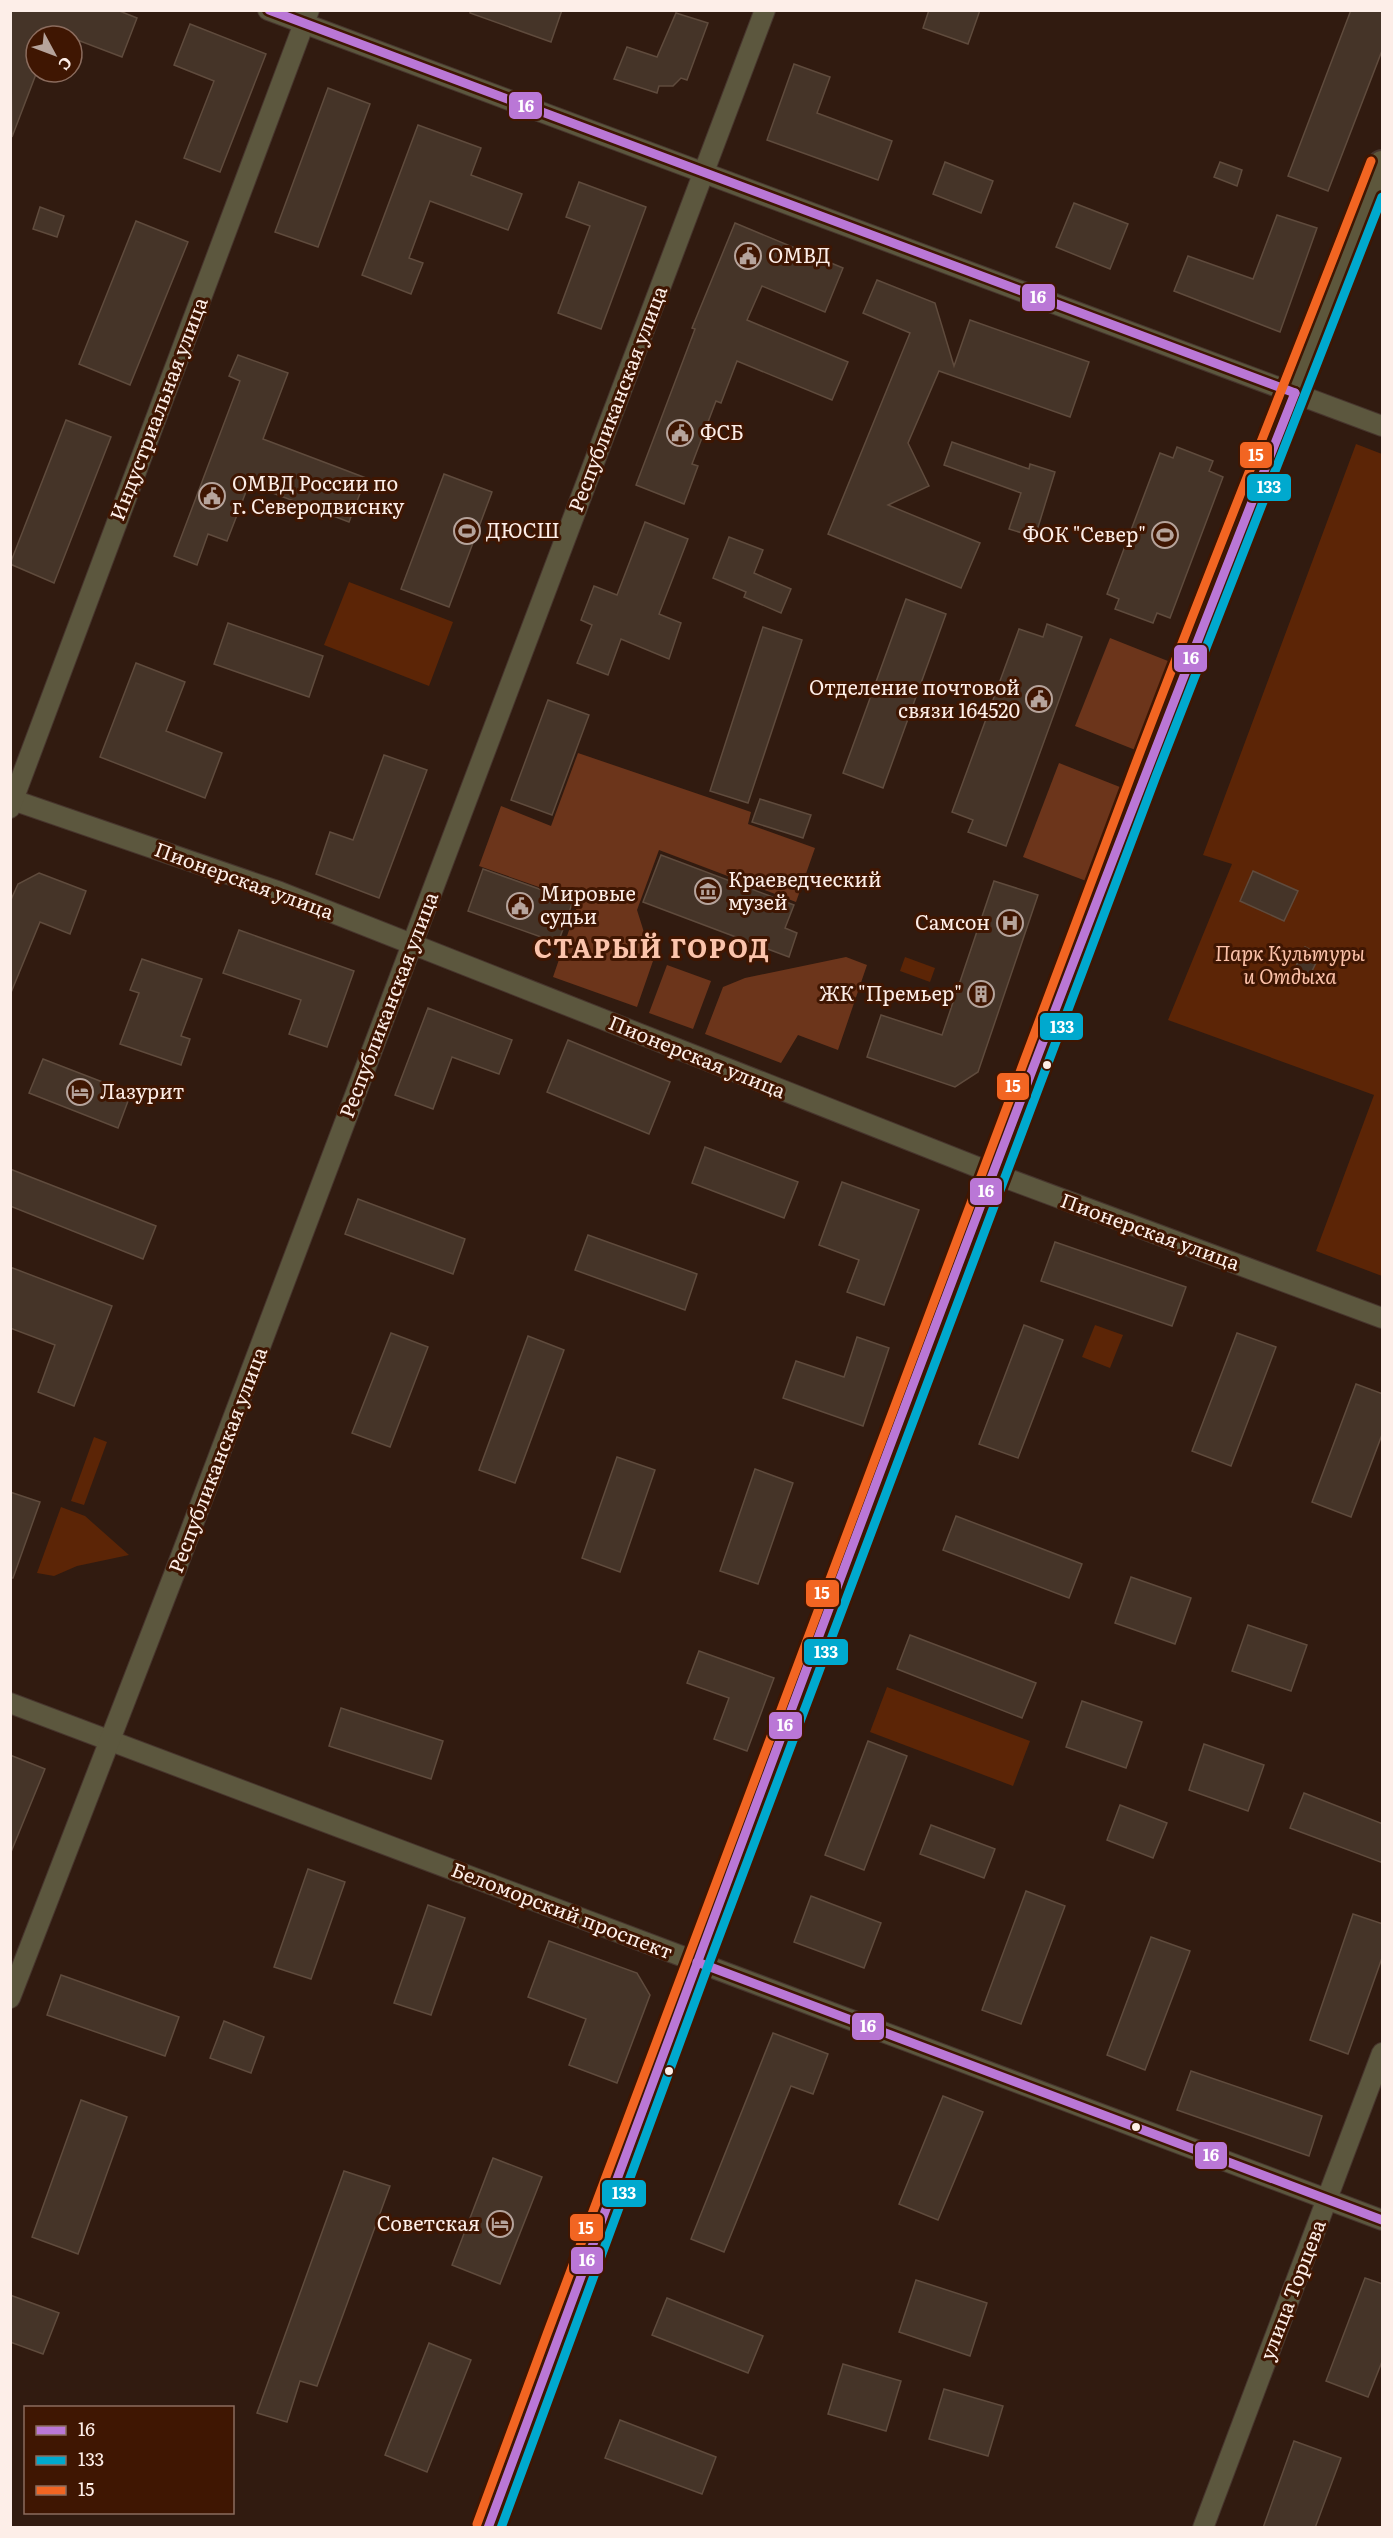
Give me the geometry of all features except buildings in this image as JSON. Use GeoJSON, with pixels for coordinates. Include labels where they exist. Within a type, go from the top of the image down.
{"type":"FeatureCollection","features":[{"type":"Feature","properties":{"kind":"street"},"geometry":{"type":"LineString","coordinates":[[268,10],[307,18],[704,172],[1383,426]]}},
{"type":"Feature","properties":{"kind":"street","name":"Республиканская улица"},"geometry":{"type":"LineString","coordinates":[[10,1998],[110,1740],[765,10]]}},
{"type":"Feature","properties":{"kind":"street","name":"Индустриальная улица"},"geometry":{"type":"LineString","coordinates":[[11,802],[307,18]]}},
{"type":"Feature","properties":{"kind":"street"},"geometry":{"type":"LineString","coordinates":[[488,2528],[697,1962],[1145,772],[1383,165]]}},
{"type":"Feature","properties":{"kind":"street","name":"Пионерская улица"},"geometry":{"type":"LineString","coordinates":[[11,802],[280,892],[994,1174],[1383,1318]]}},
{"type":"Feature","properties":{"kind":"street","name":"Беломорский проспект"},"geometry":{"type":"LineString","coordinates":[[10,1703],[1383,2220]]}},
{"type":"Feature","properties":{"kind":"street","name":"улица Торцева"},"geometry":{"type":"LineString","coordinates":[[1203,2528],[1383,2053]]}},
{"type":"Feature","properties":{"kind":"green space","name":"Парк Культуры и Отдыха"},"geometry":{"type":"Polygon","coordinates":[[[1356,444],[1382,454],[1382,1276],[1316,1251],[1374,1095],[1168,1020],[1232,864],[1203,855],[1356,444]]]}},
{"type":"Feature","properties":{"kind":"green space"},"geometry":{"type":"Polygon","coordinates":[[[349,582],[453,622],[429,686],[324,645],[349,582]]]}},
{"type":"Feature","properties":{"kind":"green space"},"geometry":{"type":"Polygon","coordinates":[[[905,957],[935,968],[930,982],[900,971],[905,957]]]}},
{"type":"Feature","properties":{"kind":"green space"},"geometry":{"type":"Polygon","coordinates":[[[1095,1325],[1123,1335],[1110,1368],[1082,1357],[1095,1325]]]}},
{"type":"Feature","properties":{"kind":"green space"},"geometry":{"type":"Polygon","coordinates":[[[94,1437],[107,1442],[84,1505],[71,1501],[94,1437]]]}},
{"type":"Feature","properties":{"kind":"green space"},"geometry":{"type":"Polygon","coordinates":[[[61,1507],[85,1516],[129,1555],[77,1566],[54,1576],[37,1573],[61,1507]]]}},
{"type":"Feature","properties":{"kind":"green space"},"geometry":{"type":"Polygon","coordinates":[[[887,1687],[1030,1741],[1013,1786],[870,1732],[887,1687]]]}},
{"type":"Feature","properties":{"kind":"shaded area"},"geometry":{"type":"Polygon","coordinates":[[[1110,638],[1178,665],[1143,753],[1075,726],[1110,638]]]}},
{"type":"Feature","properties":{"kind":"shaded area"},"geometry":{"type":"Polygon","coordinates":[[[578,753],[751,812],[748,824],[815,848],[796,902],[659,850],[637,910],[653,961],[637,1007],[553,977],[579,901],[479,866],[501,806],[551,826],[578,753]]]}},
{"type":"Feature","properties":{"kind":"shaded area"},"geometry":{"type":"Polygon","coordinates":[[[1059,763],[1130,791],[1094,884],[1023,857],[1059,763]]]}},
{"type":"Feature","properties":{"kind":"shaded area"},"geometry":{"type":"Polygon","coordinates":[[[846,957],[867,965],[838,1050],[798,1035],[781,1063],[705,1034],[723,987],[745,978],[846,957]]]}},
{"type":"Feature","properties":{"kind":"shaded area"},"geometry":{"type":"Polygon","coordinates":[[[667,965],[711,981],[693,1029],[649,1013],[667,965]]]}},
{"type":"Feature","properties":{"kind":"transit line","name":"16"},"geometry":{"type":"LineString","coordinates":[[269,10],[1295,393]]}},
{"type":"Feature","properties":{"kind":"transit line","name":"15"},"geometry":{"type":"LineString","coordinates":[[477,2524],[1048,994],[1190,622],[1371,161]]}},
{"type":"Feature","properties":{"kind":"transit line","name":"133"},"geometry":{"type":"LineString","coordinates":[[501,2528],[708,1966],[1156,776],[1382,197]]}},
{"type":"Feature","properties":{"kind":"transit line","name":"16"},"geometry":{"type":"LineString","coordinates":[[488,2528],[986,1191],[1295,393]]}},
{"type":"Feature","properties":{"kind":"transit line","name":"16"},"geometry":{"type":"LineString","coordinates":[[697,1962],[1382,2220]]}},
{"type":"Feature","properties":{"kind":"place","name":"ОМВД"},"geometry":{"type":"Point","coordinates":[748,256]}},
{"type":"Feature","properties":{"kind":"place","name":"ФСБ"},"geometry":{"type":"Point","coordinates":[680,433]}},
{"type":"Feature","properties":{"kind":"place","name":"ОМВД России по г. Северодвиснку"},"geometry":{"type":"Point","coordinates":[212,496]}},
{"type":"Feature","properties":{"kind":"place","name":"ДЮСШ"},"geometry":{"type":"Point","coordinates":[467,531]}},
{"type":"Feature","properties":{"kind":"place","name":"ФОК \"Север\""},"geometry":{"type":"Point","coordinates":[1165,535]}},
{"type":"Feature","properties":{"kind":"place","name":"Отделение почтовой связи 164520"},"geometry":{"type":"Point","coordinates":[1039,699]}},
{"type":"Feature","properties":{"kind":"place","name":"Краеведческий музей"},"geometry":{"type":"Point","coordinates":[708,891]}},
{"type":"Feature","properties":{"kind":"place","name":"Мировые судьи"},"geometry":{"type":"Point","coordinates":[520,906]}},
{"type":"Feature","properties":{"kind":"place","name":"Самсон"},"geometry":{"type":"Point","coordinates":[1010,923]}},
{"type":"Feature","properties":{"kind":"place","name":"ЖК \"Премьер\""},"geometry":{"type":"Point","coordinates":[981,994]}},
{"type":"Feature","properties":{"kind":"place","name":"Лазурит"},"geometry":{"type":"Point","coordinates":[80,1092]}},
{"type":"Feature","properties":{"kind":"place","name":"Советская"},"geometry":{"type":"Point","coordinates":[500,2224]}},
{"type":"Feature","properties":{"kind":"district","name":"СТАРЫЙ ГОРОД"},"geometry":{"type":"Point","coordinates":[652,949]}}]}
